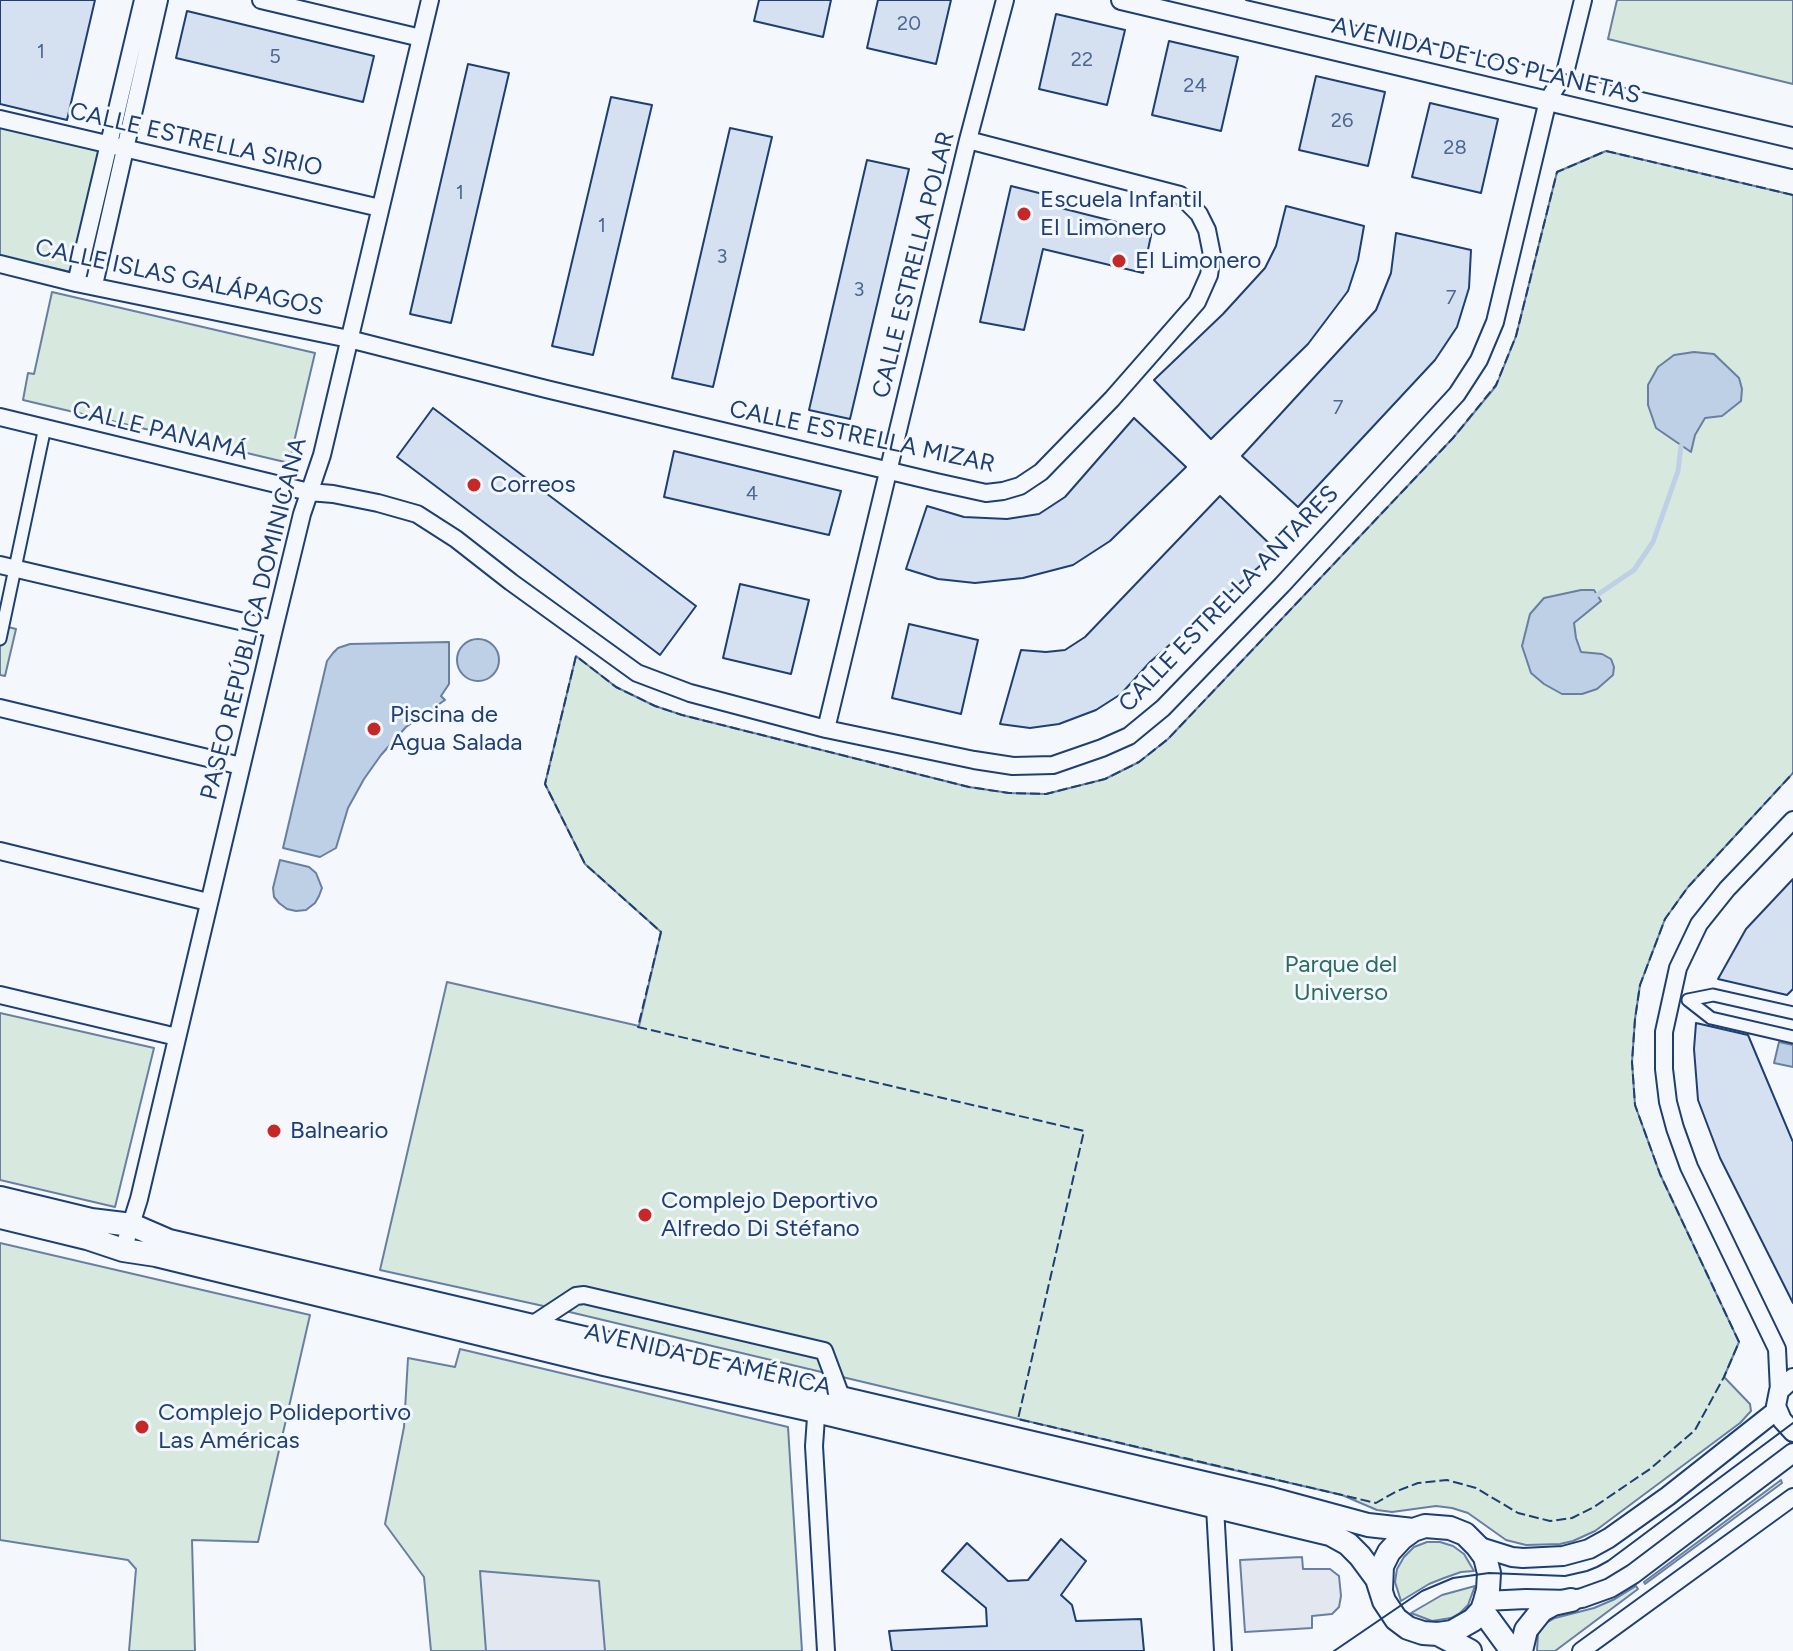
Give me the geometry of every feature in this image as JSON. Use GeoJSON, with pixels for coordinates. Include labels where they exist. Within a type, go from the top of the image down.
{"type":"FeatureCollection","features":[{"type":"Feature","properties":{"kind":"main road","name":"AVENIDA DE AMÉRICA"},"geometry":{"type":"LineString","coordinates":[[0,1198],[91,1220],[132,1225],[169,1241],[532,1325],[1215,1507],[1330,1534],[1340,1538],[1360,1556],[1377,1579],[1384,1601],[1396,1619],[1408,1628],[1438,1634],[1470,1651]]}},
{"type":"Feature","properties":{"kind":"main road","name":"AVENIDA DE AMÉRICA"},"geometry":{"type":"LineString","coordinates":[[0,1217],[123,1250],[156,1255],[620,1367],[817,1402],[842,1399],[1258,1496],[1368,1525],[1413,1530],[1425,1526],[1450,1528],[1465,1534],[1477,1546]]}},
{"type":"Feature","properties":{"kind":"main road"},"geometry":{"type":"LineString","coordinates":[[1381,1590],[1380,1575],[1384,1559],[1413,1530]]}},
{"type":"Feature","properties":{"kind":"main road"},"geometry":{"type":"LineString","coordinates":[[1438,1634],[1464,1626],[1484,1606],[1489,1573],[1485,1557],[1477,1546]]}},
{"type":"Feature","properties":{"kind":"main road"},"geometry":{"type":"LineString","coordinates":[[1521,1651],[1526,1630],[1542,1610],[1571,1600]]}},
{"type":"Feature","properties":{"kind":"main road"},"geometry":{"type":"LineString","coordinates":[[1484,1606],[1512,1651]]}},
{"type":"Feature","properties":{"kind":"street"},"geometry":{"type":"LineString","coordinates":[[94,285],[143,0]]}},
{"type":"Feature","properties":{"kind":"street"},"geometry":{"type":"LineString","coordinates":[[76,283],[159,0]]}},
{"type":"Feature","properties":{"kind":"street"},"geometry":{"type":"LineString","coordinates":[[261,0],[421,38]]}},
{"type":"Feature","properties":{"kind":"street","name":"PASEO REPÚBLICA DOMINICANA"},"geometry":{"type":"LineString","coordinates":[[123,1250],[139,1199],[302,514],[322,455],[430,0]]}},
{"type":"Feature","properties":{"kind":"street","name":"CALLE ESTRELLA POLAR"},"geometry":{"type":"LineString","coordinates":[[826,729],[968,140],[1005,0]]}},
{"type":"Feature","properties":{"kind":"street","name":"AVENIDA DE LOS PLANETAS"},"geometry":{"type":"LineString","coordinates":[[1121,0],[1793,159]]}},
{"type":"Feature","properties":{"kind":"street","name":"CALLE ESTRELLA ANTARES"},"geometry":{"type":"LineString","coordinates":[[309,492],[378,503],[417,514],[456,539],[637,673],[690,693],[826,729],[1013,766],[1053,765],[1102,748],[1129,736],[1163,708],[1282,585],[1457,394],[1479,360],[1495,322],[1548,100],[1565,73],[1583,0]]}},
{"type":"Feature","properties":{"kind":"street","name":"CALLE ESTRELLA SIRIO"},"geometry":{"type":"LineString","coordinates":[[0,119],[380,208]]}},
{"type":"Feature","properties":{"kind":"street","name":"CALLE ESTRELLA MIZAR"},"geometry":{"type":"LineString","coordinates":[[349,339],[986,493],[1020,486],[1041,472],[1112,399],[1197,302],[1209,275],[1212,255],[1207,230],[1199,214],[1180,195],[968,140]]}},
{"type":"Feature","properties":{"kind":"street","name":"CALLE ISLAS GALÁPAGOS"},"geometry":{"type":"LineString","coordinates":[[0,264],[76,283],[349,339]]}},
{"type":"Feature","properties":{"kind":"street","name":"CALLE PANAMÁ"},"geometry":{"type":"LineString","coordinates":[[0,417],[309,492]]}},
{"type":"Feature","properties":{"kind":"street"},"geometry":{"type":"LineString","coordinates":[[0,639],[8,567],[45,427]]}},
{"type":"Feature","properties":{"kind":"street"},"geometry":{"type":"LineString","coordinates":[[8,567],[274,629]]}},
{"type":"Feature","properties":{"kind":"street"},"geometry":{"type":"LineString","coordinates":[[0,708],[241,766]]}},
{"type":"Feature","properties":{"kind":"street"},"geometry":{"type":"LineString","coordinates":[[1793,820],[1727,889],[1699,924],[1678,968],[1664,1032],[1668,1102],[1689,1167],[1777,1349],[1793,1363]]}},
{"type":"Feature","properties":{"kind":"street"},"geometry":{"type":"LineString","coordinates":[[0,851],[208,902]]}},
{"type":"Feature","properties":{"kind":"street"},"geometry":{"type":"LineString","coordinates":[[0,995],[177,1037]]}},
{"type":"Feature","properties":{"kind":"street"},"geometry":{"type":"LineString","coordinates":[[1793,1013],[1713,995],[1688,1000],[1711,1018],[1793,1037]]}},
{"type":"Feature","properties":{"kind":"street","name":"AVENIDA DE AMÉRICA"},"geometry":{"type":"LineString","coordinates":[[532,1325],[576,1296],[584,1295],[824,1351],[842,1399]]}},
{"type":"Feature","properties":{"kind":"street"},"geometry":{"type":"LineString","coordinates":[[1777,1349],[1778,1401],[1784,1423],[1793,1432]]}},
{"type":"Feature","properties":{"kind":"street"},"geometry":{"type":"LineString","coordinates":[[1477,1546],[1512,1557],[1534,1558],[1563,1556],[1602,1543],[1668,1496],[1778,1401],[1793,1378]]}},
{"type":"Feature","properties":{"kind":"street"},"geometry":{"type":"LineString","coordinates":[[817,1402],[814,1446],[826,1651]]}},
{"type":"Feature","properties":{"kind":"street"},"geometry":{"type":"LineString","coordinates":[[1484,1606],[1526,1599],[1571,1600],[1595,1594],[1623,1581],[1793,1453]]}},
{"type":"Feature","properties":{"kind":"street"},"geometry":{"type":"LineString","coordinates":[[1581,1651],[1793,1497]]}},
{"type":"Feature","properties":{"kind":"street"},"geometry":{"type":"LineString","coordinates":[[1215,1507],[1223,1651]]}},
{"type":"Feature","properties":{"kind":"green space"},"geometry":{"type":"Polygon","coordinates":[[[1617,0],[1793,0],[1793,84],[1608,39],[1617,0]]]}},
{"type":"Feature","properties":{"kind":"green space"},"geometry":{"type":"Polygon","coordinates":[[[0,121],[110,147],[80,274],[0,256],[0,121]]]}},
{"type":"Feature","properties":{"kind":"green space","name":"Parque del Universo"},"geometry":{"type":"Polygon","coordinates":[[[1606,151],[1793,195],[1793,773],[1688,887],[1665,919],[1640,985],[1632,1062],[1635,1105],[1660,1174],[1739,1342],[1724,1377],[1750,1404],[1751,1411],[1740,1423],[1595,1531],[1560,1544],[1526,1545],[1506,1540],[1468,1513],[1452,1508],[1436,1506],[1392,1512],[1377,1510],[1342,1495],[380,1270],[447,982],[639,1026],[661,932],[585,864],[545,784],[576,656],[616,687],[682,715],[969,787],[1046,794],[1105,779],[1139,762],[1168,739],[1453,438],[1496,386],[1516,336],[1557,172],[1606,151]]]}},
{"type":"Feature","properties":{"kind":"green space"},"geometry":{"type":"Polygon","coordinates":[[[52,292],[315,353],[289,463],[23,400],[28,373],[34,374],[52,292]]]}},
{"type":"Feature","properties":{"kind":"green space"},"geometry":{"type":"Polygon","coordinates":[[[0,625],[16,629],[5,676],[0,675],[0,625]]]}},
{"type":"Feature","properties":{"kind":"green space"},"geometry":{"type":"Polygon","coordinates":[[[0,1013],[154,1048],[115,1207],[0,1180],[0,1013]]]}},
{"type":"Feature","properties":{"kind":"green space","name":"Complejo Polideportivo Las Américas"},"geometry":{"type":"Polygon","coordinates":[[[0,1243],[310,1315],[258,1542],[192,1540],[195,1651],[129,1651],[136,1569],[128,1560],[0,1540],[0,1243]]]}},
{"type":"Feature","properties":{"kind":"green space"},"geometry":{"type":"Polygon","coordinates":[[[460,1349],[788,1427],[802,1651],[431,1651],[424,1577],[385,1524],[404,1427],[408,1358],[455,1367],[460,1349]]]}},
{"type":"Feature","properties":{"kind":"green space"},"geometry":{"type":"Polygon","coordinates":[[[1781,1480],[1782,1483],[1645,1584],[1644,1582],[1781,1480]]]}},
{"type":"Feature","properties":{"kind":"green space"},"geometry":{"type":"Polygon","coordinates":[[[1427,1542],[1453,1546],[1464,1554],[1474,1571],[1461,1572],[1429,1584],[1401,1601],[1395,1582],[1397,1569],[1414,1547],[1427,1542]]]}},
{"type":"Feature","properties":{"kind":"green space"},"geometry":{"type":"Polygon","coordinates":[[[1475,1586],[1468,1605],[1451,1618],[1432,1621],[1411,1613],[1442,1595],[1475,1586]]]}},
{"type":"Feature","properties":{"kind":"green space"},"geometry":{"type":"Polygon","coordinates":[[[1636,1586],[1638,1589],[1555,1651],[1537,1651],[1538,1634],[1546,1623],[1594,1608],[1636,1586]]]}},
{"type":"Feature","properties":{"kind":"shaded area"},"geometry":{"type":"Polygon","coordinates":[[[1302,1557],[1303,1569],[1330,1569],[1339,1576],[1339,1607],[1332,1614],[1312,1616],[1312,1628],[1245,1632],[1240,1560],[1302,1557]]]}},
{"type":"Feature","properties":{"kind":"shaded area"},"geometry":{"type":"Polygon","coordinates":[[[480,1571],[599,1581],[605,1651],[486,1651],[480,1571]]]}},
{"type":"Feature","properties":{"kind":"water"},"geometry":{"type":"Polygon","coordinates":[[[1694,352],[1714,354],[1739,378],[1742,389],[1741,401],[1722,416],[1705,418],[1695,435],[1691,452],[1656,428],[1648,405],[1648,385],[1658,367],[1674,355],[1694,352]]]}},
{"type":"Feature","properties":{"kind":"water"},"geometry":{"type":"Polygon","coordinates":[[[1594,590],[1601,601],[1574,623],[1581,652],[1602,654],[1611,659],[1613,675],[1597,689],[1582,694],[1562,694],[1531,673],[1522,646],[1530,614],[1544,598],[1594,590]]]}},
{"type":"Feature","properties":{"kind":"water"},"geometry":{"type":"Polygon","coordinates":[[[478,639],[493,645],[499,660],[493,675],[478,681],[463,675],[457,660],[463,645],[478,639]]]}},
{"type":"Feature","properties":{"kind":"water"},"geometry":{"type":"Polygon","coordinates":[[[449,642],[449,684],[441,696],[445,700],[406,727],[381,755],[348,808],[336,848],[320,857],[283,848],[327,661],[333,653],[350,644],[449,642]]]}},
{"type":"Feature","properties":{"kind":"water"},"geometry":{"type":"Polygon","coordinates":[[[280,860],[309,867],[316,873],[322,888],[315,903],[306,910],[287,909],[274,897],[273,888],[280,860]]]}},
{"type":"Feature","properties":{"kind":"water"},"geometry":{"type":"Polygon","coordinates":[[[1779,1042],[1793,1045],[1793,1067],[1774,1063],[1779,1042]]]}},
{"type":"Feature","properties":{"kind":"building"},"geometry":{"type":"Polygon","coordinates":[[[0,0],[95,0],[67,120],[0,104],[0,0]]]}},
{"type":"Feature","properties":{"kind":"building"},"geometry":{"type":"Polygon","coordinates":[[[759,0],[831,0],[823,37],[754,21],[759,0]]]}},
{"type":"Feature","properties":{"kind":"building"},"geometry":{"type":"Polygon","coordinates":[[[878,0],[951,0],[936,64],[867,48],[878,0]]]}},
{"type":"Feature","properties":{"kind":"building"},"geometry":{"type":"Polygon","coordinates":[[[187,11],[374,56],[363,102],[176,58],[187,11]]]}},
{"type":"Feature","properties":{"kind":"building"},"geometry":{"type":"Polygon","coordinates":[[[1056,14],[1125,30],[1107,105],[1039,89],[1056,14]]]}},
{"type":"Feature","properties":{"kind":"building"},"geometry":{"type":"Polygon","coordinates":[[[1169,41],[1238,57],[1221,131],[1152,115],[1169,41]]]}},
{"type":"Feature","properties":{"kind":"building"},"geometry":{"type":"Polygon","coordinates":[[[468,64],[509,73],[451,323],[410,314],[468,64]]]}},
{"type":"Feature","properties":{"kind":"building"},"geometry":{"type":"Polygon","coordinates":[[[1316,76],[1385,92],[1368,166],[1299,150],[1316,76]]]}},
{"type":"Feature","properties":{"kind":"building"},"geometry":{"type":"Polygon","coordinates":[[[611,97],[652,105],[593,355],[552,346],[611,97]]]}},
{"type":"Feature","properties":{"kind":"building"},"geometry":{"type":"Polygon","coordinates":[[[1430,103],[1498,119],[1481,193],[1412,177],[1430,103]]]}},
{"type":"Feature","properties":{"kind":"building"},"geometry":{"type":"Polygon","coordinates":[[[730,128],[772,137],[713,387],[672,378],[730,128]]]}},
{"type":"Feature","properties":{"kind":"building"},"geometry":{"type":"Polygon","coordinates":[[[867,160],[909,169],[850,419],[809,410],[867,160]]]}},
{"type":"Feature","properties":{"kind":"building","name":"El Limonero"},"geometry":{"type":"Polygon","coordinates":[[[1011,186],[1047,195],[1045,204],[1152,231],[1143,273],[1043,249],[1024,330],[980,322],[1011,186]]]}},
{"type":"Feature","properties":{"kind":"building"},"geometry":{"type":"Polygon","coordinates":[[[1286,206],[1364,226],[1358,260],[1348,291],[1308,344],[1211,439],[1154,380],[1223,314],[1265,268],[1276,246],[1286,206]]]}},
{"type":"Feature","properties":{"kind":"building"},"geometry":{"type":"Polygon","coordinates":[[[1396,233],[1471,250],[1469,288],[1457,327],[1435,360],[1298,507],[1242,456],[1376,310],[1391,273],[1396,233]]]}},
{"type":"Feature","properties":{"kind":"building"},"geometry":{"type":"Polygon","coordinates":[[[433,408],[696,606],[660,655],[397,457],[433,408]]]}},
{"type":"Feature","properties":{"kind":"building"},"geometry":{"type":"Polygon","coordinates":[[[1134,418],[1186,467],[1110,541],[1073,565],[1023,578],[975,583],[938,579],[906,569],[927,506],[964,517],[1007,519],[1039,514],[1065,497],[1134,418]]]}},
{"type":"Feature","properties":{"kind":"building"},"geometry":{"type":"Polygon","coordinates":[[[674,451],[841,491],[829,535],[664,497],[674,451]]]}},
{"type":"Feature","properties":{"kind":"building"},"geometry":{"type":"Polygon","coordinates":[[[1220,496],[1277,551],[1150,662],[1121,694],[1096,710],[1059,724],[1030,728],[1000,724],[1021,650],[1065,650],[1085,637],[1220,496]]]}},
{"type":"Feature","properties":{"kind":"building"},"geometry":{"type":"Polygon","coordinates":[[[740,584],[809,600],[791,674],[723,658],[740,584]]]}},
{"type":"Feature","properties":{"kind":"building"},"geometry":{"type":"Polygon","coordinates":[[[909,624],[978,640],[961,714],[892,698],[909,624]]]}},
{"type":"Feature","properties":{"kind":"building"},"geometry":{"type":"Polygon","coordinates":[[[1793,879],[1793,989],[1787,995],[1718,979],[1746,929],[1793,879]]]}},
{"type":"Feature","properties":{"kind":"building"},"geometry":{"type":"Polygon","coordinates":[[[1696,1023],[1748,1035],[1793,1142],[1793,1303],[1720,1158],[1698,1100],[1694,1049],[1696,1023]]]}},
{"type":"Feature","properties":{"kind":"building"},"geometry":{"type":"Polygon","coordinates":[[[1061,1539],[1086,1561],[1061,1595],[1072,1605],[1076,1621],[1141,1619],[1144,1651],[892,1651],[889,1631],[987,1626],[986,1608],[942,1571],[967,1543],[1008,1581],[1028,1580],[1061,1539]]]}},
{"type":"Feature","properties":{"kind":"waterway"},"geometry":{"type":"LineString","coordinates":[[1597,595],[1634,570],[1653,542],[1678,471],[1681,446]]}},
{"type":"Feature","properties":{"kind":"tram line"},"geometry":{"type":"LineString","coordinates":[[1246,0],[1793,127]]}},
{"type":"Feature","properties":{"kind":"tram line"},"geometry":{"type":"LineString","coordinates":[[1334,1651],[1422,1591],[1453,1578],[1489,1573],[1565,1576],[1597,1567],[1793,1423]]}},
{"type":"Feature","properties":{"kind":"fence"},"geometry":{"type":"LineString","coordinates":[[1793,195],[1606,151],[1557,172],[1516,336],[1496,385],[1453,438],[1168,739],[1139,762],[1105,779],[1046,794],[969,787],[682,715],[616,687],[576,656],[545,784],[585,864],[661,932],[638,1027],[1084,1131],[1018,1419],[1376,1503],[1418,1483],[1447,1480],[1476,1488],[1518,1513],[1550,1521],[1572,1518],[1594,1507],[1650,1469],[1695,1430],[1739,1342],[1660,1174],[1635,1105],[1632,1062],[1635,1019],[1640,985],[1665,919],[1688,887],[1793,773]]}},
{"type":"Feature","properties":{"kind":"place","name":"Escuela Infantil El Limonero"},"geometry":{"type":"Point","coordinates":[1024,214]}},
{"type":"Feature","properties":{"kind":"place","name":"El Limonero"},"geometry":{"type":"Point","coordinates":[1119,261]}},
{"type":"Feature","properties":{"kind":"place","name":"Correos"},"geometry":{"type":"Point","coordinates":[474,485]}},
{"type":"Feature","properties":{"kind":"place","name":"Piscina de Agua Salada"},"geometry":{"type":"Point","coordinates":[374,729]}},
{"type":"Feature","properties":{"kind":"place","name":"Balneario"},"geometry":{"type":"Point","coordinates":[274,1131]}},
{"type":"Feature","properties":{"kind":"place","name":"Complejo Deportivo Alfredo Di Stéfano"},"geometry":{"type":"Point","coordinates":[645,1215]}},
{"type":"Feature","properties":{"kind":"place","name":"Complejo Polideportivo Las Américas"},"geometry":{"type":"Point","coordinates":[142,1427]}}]}
